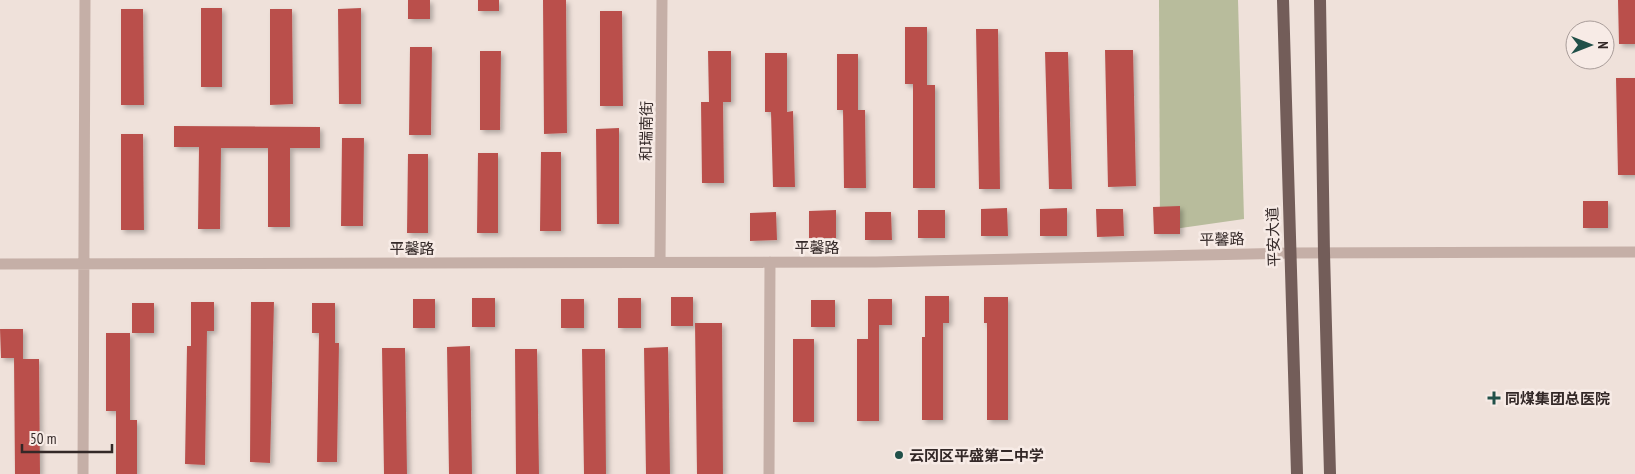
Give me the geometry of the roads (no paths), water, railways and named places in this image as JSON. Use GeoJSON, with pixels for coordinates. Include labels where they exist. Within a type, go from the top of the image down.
{"type":"FeatureCollection","features":[{"type":"Feature","properties":{"kind":"main road","name":"平安大道"},"geometry":{"type":"LineString","coordinates":[[1283,0],[1297,474]]}},
{"type":"Feature","properties":{"kind":"main road"},"geometry":{"type":"LineString","coordinates":[[1320,0],[1330,474]]}},
{"type":"Feature","properties":{"kind":"street"},"geometry":{"type":"LineString","coordinates":[[83,474],[85,0]]}},
{"type":"Feature","properties":{"kind":"street","name":"和瑞南街"},"geometry":{"type":"LineString","coordinates":[[660,262],[662,0]]}},
{"type":"Feature","properties":{"kind":"street","name":"平馨路"},"geometry":{"type":"LineString","coordinates":[[0,264],[876,262],[1290,253],[1635,252]]}},
{"type":"Feature","properties":{"kind":"street"},"geometry":{"type":"LineString","coordinates":[[769,474],[770,262]]}},
{"type":"Feature","properties":{"kind":"place","name":"同煤集团总医院"},"geometry":{"type":"Point","coordinates":[1494,398]}},
{"type":"Feature","properties":{"kind":"place","name":"云冈区平盛第二中学"},"geometry":{"type":"Point","coordinates":[899,455]}}]}
